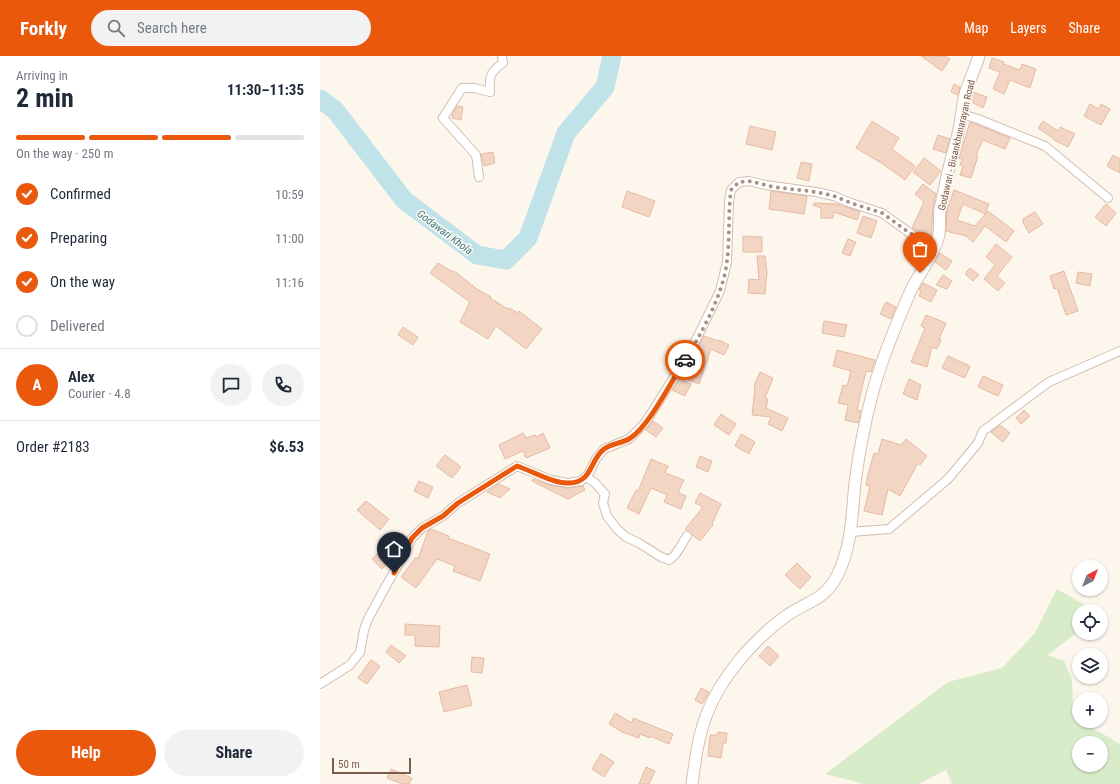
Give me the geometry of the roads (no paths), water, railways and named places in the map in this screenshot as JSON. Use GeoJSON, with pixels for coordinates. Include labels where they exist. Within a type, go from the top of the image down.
{"type":"FeatureCollection","features":[{"type":"Feature","properties":{"kind":"street"},"geometry":{"type":"LineString","coordinates":[[479,177],[476,155],[443,118],[462,88],[474,88],[490,92],[489,80],[494,69],[503,63],[502,56]]}},
{"type":"Feature","properties":{"kind":"street","name":"Godawari - Bisankhunarayan Road"},"geometry":{"type":"LineString","coordinates":[[692,784],[698,742],[714,696],[726,677],[746,653],[778,622],[794,610],[817,600],[824,594],[838,575],[847,550],[851,532],[862,440],[873,391],[894,328],[939,234],[940,210],[946,180],[965,97],[979,56]]}},
{"type":"Feature","properties":{"kind":"street"},"geometry":{"type":"LineString","coordinates":[[962,114],[1045,146],[1108,198]]}},
{"type":"Feature","properties":{"kind":"street"},"geometry":{"type":"LineString","coordinates":[[320,684],[350,665],[360,652],[364,630],[368,619],[412,538],[422,528],[443,516],[458,503],[517,466],[551,480],[568,483],[581,481],[589,473],[596,459],[604,449],[630,439],[645,423],[690,352],[720,291],[727,262],[731,190],[739,182],[749,181],[834,196],[882,213],[921,241],[934,247]]}},
{"type":"Feature","properties":{"kind":"street"},"geometry":{"type":"LineString","coordinates":[[851,532],[889,528],[948,479],[978,443],[983,431],[1049,382],[1120,351]]}},
{"type":"Feature","properties":{"kind":"street"},"geometry":{"type":"LineString","coordinates":[[585,477],[594,482],[604,494],[603,504],[607,516],[617,529],[626,537],[668,560],[676,555],[687,536]]}},
{"type":"Feature","properties":{"kind":"waterway","name":"Godawari Khola"},"geometry":{"type":"LineString","coordinates":[[320,99],[335,110],[404,200],[477,255],[506,260],[528,238],[566,133],[605,87],[612,56]]}}]}
